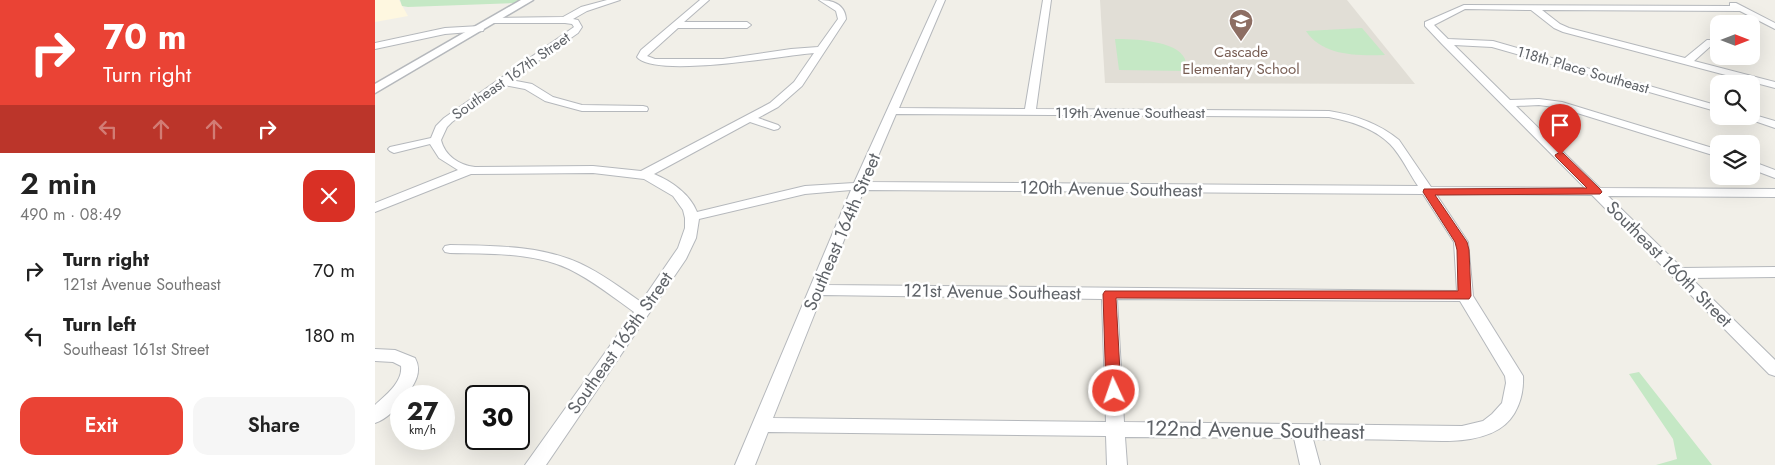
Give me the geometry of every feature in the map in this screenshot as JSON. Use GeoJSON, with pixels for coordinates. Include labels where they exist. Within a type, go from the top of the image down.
{"type":"FeatureCollection","features":[{"type":"Feature","properties":{"kind":"street"},"geometry":{"type":"LineString","coordinates":[[375,89],[528,0]]}},
{"type":"Feature","properties":{"kind":"street"},"geometry":{"type":"LineString","coordinates":[[495,20],[565,20],[584,10],[617,0]]}},
{"type":"Feature","properties":{"kind":"street"},"geometry":{"type":"LineString","coordinates":[[705,0],[644,52],[643,59],[655,62],[723,62],[791,52],[821,50]]}},
{"type":"Feature","properties":{"kind":"street","name":"Southeast 164th Street"},"geometry":{"type":"LineString","coordinates":[[745,465],[859,186],[941,0]]}},
{"type":"Feature","properties":{"kind":"street"},"geometry":{"type":"LineString","coordinates":[[1030,113],[1047,0]]}},
{"type":"Feature","properties":{"kind":"street"},"geometry":{"type":"LineString","coordinates":[[1724,0],[1775,26]]}},
{"type":"Feature","properties":{"kind":"street"},"geometry":{"type":"LineString","coordinates":[[643,175],[750,119],[774,105],[793,90],[842,19],[842,14],[832,1]]}},
{"type":"Feature","properties":{"kind":"street"},"geometry":{"type":"LineString","coordinates":[[1460,3],[1534,8],[1740,8]]}},
{"type":"Feature","properties":{"kind":"street","name":"Southeast 160th Street"},"geometry":{"type":"LineString","coordinates":[[1460,3],[1427,24],[1775,370]]}},
{"type":"Feature","properties":{"kind":"street"},"geometry":{"type":"LineString","coordinates":[[1534,8],[1557,26],[1567,30],[1775,85]]}},
{"type":"Feature","properties":{"kind":"street","name":"Southeast 167th Street"},"geometry":{"type":"LineString","coordinates":[[435,140],[442,126],[449,120],[577,29],[575,22],[565,20]]}},
{"type":"Feature","properties":{"kind":"street"},"geometry":{"type":"LineString","coordinates":[[676,25],[747,25]]}},
{"type":"Feature","properties":{"kind":"street"},"geometry":{"type":"LineString","coordinates":[[375,46],[443,32],[480,28]]}},
{"type":"Feature","properties":{"kind":"street"},"geometry":{"type":"LineString","coordinates":[[443,32],[464,37]]}},
{"type":"Feature","properties":{"kind":"street","name":"118th Place Southeast"},"geometry":{"type":"LineString","coordinates":[[1445,42],[1493,44],[1710,106]]}},
{"type":"Feature","properties":{"kind":"street"},"geometry":{"type":"LineString","coordinates":[[1687,62],[1710,42]]}},
{"type":"Feature","properties":{"kind":"street"},"geometry":{"type":"LineString","coordinates":[[502,82],[528,86],[549,99],[582,108],[643,110]]}},
{"type":"Feature","properties":{"kind":"street"},"geometry":{"type":"LineString","coordinates":[[1507,102],[1539,102],[1562,105],[1710,151]]}},
{"type":"Feature","properties":{"kind":"street","name":"119th Avenue Southeast"},"geometry":{"type":"LineString","coordinates":[[893,111],[1329,114],[1366,123],[1395,142],[1461,242],[1465,296]]}},
{"type":"Feature","properties":{"kind":"street"},"geometry":{"type":"LineString","coordinates":[[750,119],[774,127]]}},
{"type":"Feature","properties":{"kind":"street"},"geometry":{"type":"LineString","coordinates":[[1760,120],[1775,125]]}},
{"type":"Feature","properties":{"kind":"street"},"geometry":{"type":"LineString","coordinates":[[394,149],[435,140],[439,152],[444,158],[469,170]]}},
{"type":"Feature","properties":{"kind":"street"},"geometry":{"type":"LineString","coordinates":[[1760,168],[1775,174]]}},
{"type":"Feature","properties":{"kind":"street"},"geometry":{"type":"LineString","coordinates":[[375,208],[469,170],[596,171],[643,175],[660,182],[683,197],[690,207],[692,217]]}},
{"type":"Feature","properties":{"kind":"street","name":"120th Avenue Southeast"},"geometry":{"type":"LineString","coordinates":[[692,217],[805,190],[859,186],[1428,192],[1775,193]]}},
{"type":"Feature","properties":{"kind":"street","name":"Southeast 165th Street"},"geometry":{"type":"LineString","coordinates":[[535,465],[687,246],[691,234],[692,217]]}},
{"type":"Feature","properties":{"kind":"street"},"geometry":{"type":"LineString","coordinates":[[450,249],[512,251],[554,259],[588,273],[642,310]]}},
{"type":"Feature","properties":{"kind":"street"},"geometry":{"type":"LineString","coordinates":[[1678,273],[1775,272]]}},
{"type":"Feature","properties":{"kind":"street","name":"121st Avenue Southeast"},"geometry":{"type":"LineString","coordinates":[[818,290],[1465,296]]}},
{"type":"Feature","properties":{"kind":"street"},"geometry":{"type":"LineString","coordinates":[[1109,294],[1117,465]]}},
{"type":"Feature","properties":{"kind":"street","name":"122nd Avenue Southeast"},"geometry":{"type":"LineString","coordinates":[[762,425],[1462,433],[1492,425],[1509,409],[1515,388],[1514,376],[1465,296]]}},
{"type":"Feature","properties":{"kind":"street"},"geometry":{"type":"LineString","coordinates":[[375,356],[403,358],[409,362],[410,375],[375,416]]}},
{"type":"Feature","properties":{"kind":"street"},"geometry":{"type":"LineString","coordinates":[[1301,430],[1310,465]]}},
{"type":"Feature","properties":{"kind":"shaded area"},"geometry":{"type":"Polygon","coordinates":[[[375,0],[399,0],[408,16],[375,22],[375,0]]]}},
{"type":"Feature","properties":{"kind":"shaded area","name":"Cascade Elementary School"},"geometry":{"type":"Polygon","coordinates":[[[1100,0],[1347,0],[1415,84],[1105,83],[1100,0]]]}},
{"type":"Feature","properties":{"kind":"green space"},"geometry":{"type":"Polygon","coordinates":[[[400,0],[519,0],[515,3],[408,7],[402,6],[400,0]]]}},
{"type":"Feature","properties":{"kind":"green space"},"geometry":{"type":"Polygon","coordinates":[[[1362,28],[1385,55],[1341,53],[1331,50],[1313,39],[1306,31],[1362,28]]]}},
{"type":"Feature","properties":{"kind":"green space"},"geometry":{"type":"Polygon","coordinates":[[[1115,39],[1153,42],[1173,48],[1185,59],[1185,71],[1119,70],[1115,39]]]}},
{"type":"Feature","properties":{"kind":"green space"},"geometry":{"type":"Polygon","coordinates":[[[1639,372],[1712,465],[1656,465],[1677,459],[1673,439],[1629,374],[1639,372]]]}},
{"type":"Feature","properties":{"kind":"place","name":"Cascade Elementary School"},"geometry":{"type":"Point","coordinates":[1241,42]}},
{"type":"Feature","properties":{"kind":"route"},"geometry":{"type":"LineString","coordinates":[[1114,391],[1109,294],[1465,296],[1461,242],[1428,192],[1597,192],[1560,155]]}}]}
